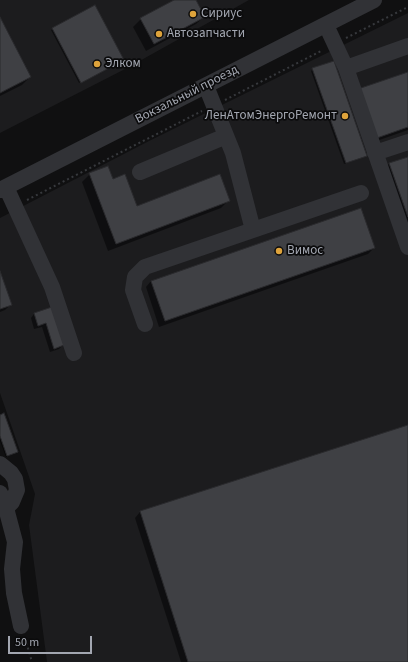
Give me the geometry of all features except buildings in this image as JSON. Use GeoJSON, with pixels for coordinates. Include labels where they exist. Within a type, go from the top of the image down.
{"type":"FeatureCollection","features":[{"type":"Feature","properties":{"kind":"street","name":"Вокзальный проезд"},"geometry":{"type":"LineString","coordinates":[[3,188],[374,0]]}},
{"type":"Feature","properties":{"kind":"street"},"geometry":{"type":"LineString","coordinates":[[326,24],[346,68],[408,247]]}},
{"type":"Feature","properties":{"kind":"street"},"geometry":{"type":"LineString","coordinates":[[346,68],[408,46]]}},
{"type":"Feature","properties":{"kind":"street"},"geometry":{"type":"LineString","coordinates":[[206,86],[232,153],[253,230]]}},
{"type":"Feature","properties":{"kind":"street"},"geometry":{"type":"LineString","coordinates":[[140,172],[226,136]]}},
{"type":"Feature","properties":{"kind":"street"},"geometry":{"type":"LineString","coordinates":[[375,153],[408,142]]}},
{"type":"Feature","properties":{"kind":"street"},"geometry":{"type":"LineString","coordinates":[[3,188],[52,288],[74,353]]}},
{"type":"Feature","properties":{"kind":"street"},"geometry":{"type":"LineString","coordinates":[[145,324],[133,290],[135,277],[145,268],[361,193]]}},
{"type":"Feature","properties":{"kind":"street"},"geometry":{"type":"LineString","coordinates":[[0,464],[11,473],[15,479],[17,490],[12,502],[3,501],[15,542],[12,569],[14,593],[21,626]]}},
{"type":"Feature","properties":{"kind":"path"},"geometry":{"type":"LineString","coordinates":[[21,626],[32,662]]}},
{"type":"Feature","properties":{"kind":"shaded area"},"geometry":{"type":"Polygon","coordinates":[[[0,0],[249,0],[127,68],[0,133],[0,0]]]}},
{"type":"Feature","properties":{"kind":"shaded area"},"geometry":{"type":"Polygon","coordinates":[[[408,13],[408,662],[47,662],[29,525],[35,494],[0,393],[0,218],[149,141],[408,13]]]}},
{"type":"Feature","properties":{"kind":"place","name":"Сириус"},"geometry":{"type":"Point","coordinates":[193,14]}},
{"type":"Feature","properties":{"kind":"place","name":"Автозапчасти"},"geometry":{"type":"Point","coordinates":[159,34]}},
{"type":"Feature","properties":{"kind":"place","name":"Элком"},"geometry":{"type":"Point","coordinates":[97,64]}},
{"type":"Feature","properties":{"kind":"place","name":"ЛенАтомЭнергоРемонт"},"geometry":{"type":"Point","coordinates":[345,116]}},
{"type":"Feature","properties":{"kind":"place","name":"Вимос"},"geometry":{"type":"Point","coordinates":[279,251]}}]}
